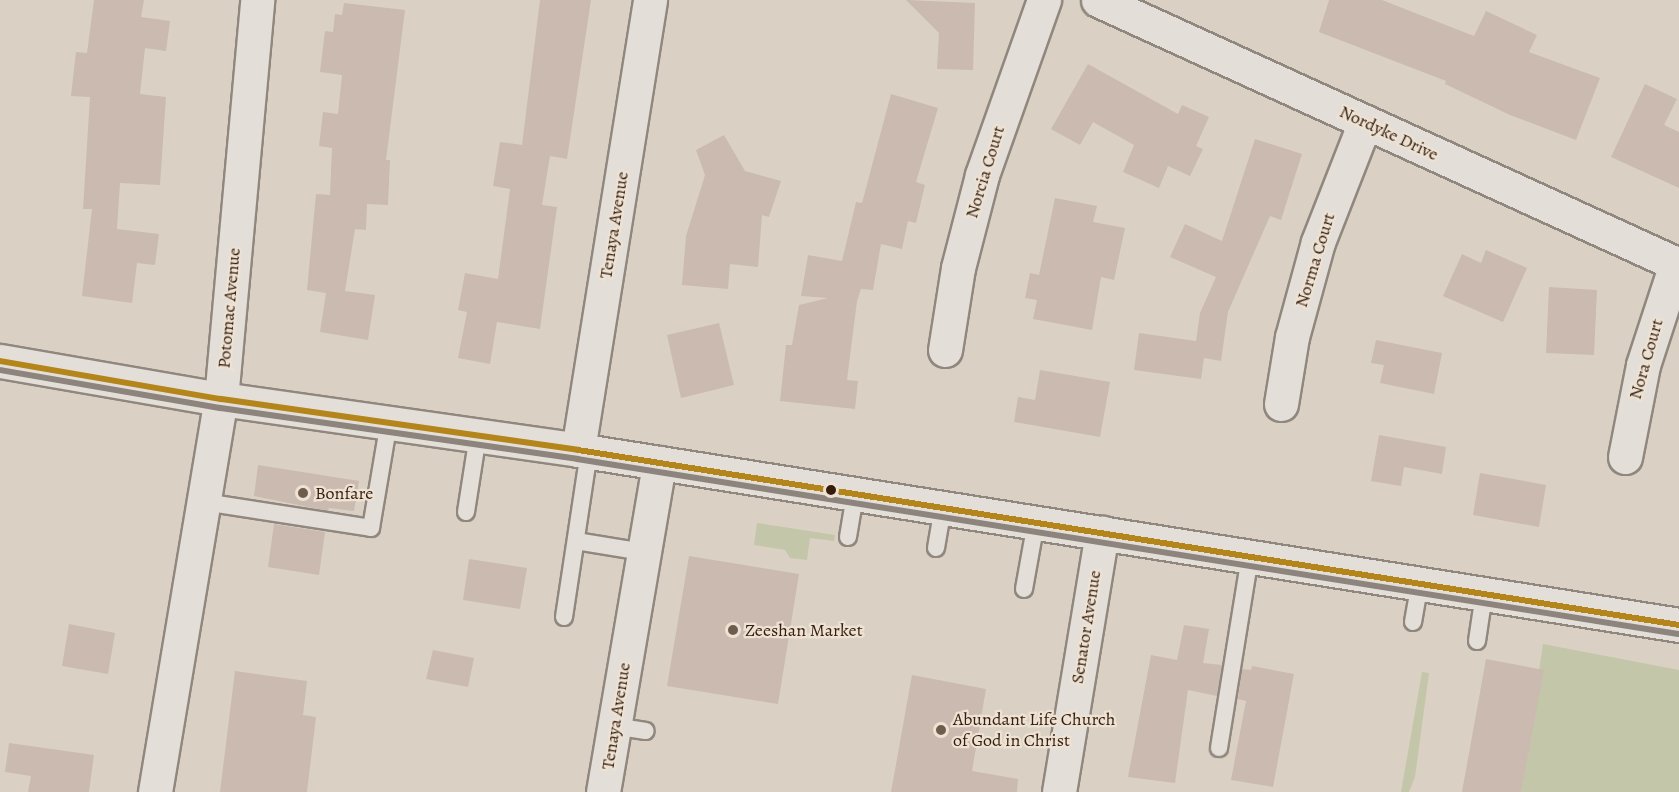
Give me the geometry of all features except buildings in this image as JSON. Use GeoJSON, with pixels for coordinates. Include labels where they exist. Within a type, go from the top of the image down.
{"type":"FeatureCollection","features":[{"type":"Feature","properties":{"kind":"street","name":"Potomac Avenue"},"geometry":{"type":"LineString","coordinates":[[155,792],[221,399],[257,0]]}},
{"type":"Feature","properties":{"kind":"street","name":"Tenaya Avenue"},"geometry":{"type":"LineString","coordinates":[[583,451],[650,0]]}},
{"type":"Feature","properties":{"kind":"street","name":"Norcia Court"},"geometry":{"type":"LineString","coordinates":[[945,350],[958,268],[982,175],[1020,61],[1044,0]]}},
{"type":"Feature","properties":{"kind":"street","name":"Nordyke Drive"},"geometry":{"type":"LineString","coordinates":[[1098,0],[1677,264]]}},
{"type":"Feature","properties":{"kind":"street","name":"Norma Court"},"geometry":{"type":"LineString","coordinates":[[1281,404],[1292,337],[1318,242],[1365,122]]}},
{"type":"Feature","properties":{"kind":"street","name":"Nora Court"},"geometry":{"type":"LineString","coordinates":[[1625,457],[1643,365],[1677,264]]}},
{"type":"Feature","properties":{"kind":"street"},"geometry":{"type":"LineString","coordinates":[[0,361],[221,399],[583,451],[1679,625]]}},
{"type":"Feature","properties":{"kind":"street","name":"Tenaya Avenue"},"geometry":{"type":"LineString","coordinates":[[603,792],[630,729],[643,552],[658,463]]}},
{"type":"Feature","properties":{"kind":"street","name":"Senator Avenue"},"geometry":{"type":"LineString","coordinates":[[1059,792],[1102,533]]}},
{"type":"Feature","properties":{"kind":"lane"},"geometry":{"type":"LineString","coordinates":[[204,502],[371,528],[389,422]]}},
{"type":"Feature","properties":{"kind":"lane"},"geometry":{"type":"LineString","coordinates":[[466,512],[478,435]]}},
{"type":"Feature","properties":{"kind":"lane"},"geometry":{"type":"LineString","coordinates":[[564,616],[576,541],[583,451]]}},
{"type":"Feature","properties":{"kind":"lane"},"geometry":{"type":"LineString","coordinates":[[848,537],[855,495]]}},
{"type":"Feature","properties":{"kind":"lane"},"geometry":{"type":"LineString","coordinates":[[936,548],[943,507]]}},
{"type":"Feature","properties":{"kind":"lane"},"geometry":{"type":"LineString","coordinates":[[1024,589],[1036,522]]}},
{"type":"Feature","properties":{"kind":"lane"},"geometry":{"type":"LineString","coordinates":[[576,541],[643,552]]}},
{"type":"Feature","properties":{"kind":"lane"},"geometry":{"type":"LineString","coordinates":[[1219,747],[1250,557]]}},
{"type":"Feature","properties":{"kind":"lane"},"geometry":{"type":"LineString","coordinates":[[1413,622],[1420,584]]}},
{"type":"Feature","properties":{"kind":"lane"},"geometry":{"type":"LineString","coordinates":[[1477,641],[1484,594]]}},
{"type":"Feature","properties":{"kind":"green space"},"geometry":{"type":"Polygon","coordinates":[[[757,523],[835,535],[834,541],[810,538],[807,560],[790,558],[785,550],[754,545],[757,523]]]}},
{"type":"Feature","properties":{"kind":"green space"},"geometry":{"type":"Polygon","coordinates":[[[1543,644],[1679,670],[1679,792],[1521,792],[1543,644]]]}},
{"type":"Feature","properties":{"kind":"green space"},"geometry":{"type":"Polygon","coordinates":[[[1422,672],[1429,673],[1415,777],[1409,792],[1401,792],[1422,672]]]}},
{"type":"Feature","properties":{"kind":"transit line"},"geometry":{"type":"LineString","coordinates":[[0,361],[221,399],[578,450],[1679,625]]}},
{"type":"Feature","properties":{"kind":"transit line"},"geometry":{"type":"LineString","coordinates":[[0,370],[220,408],[577,459],[1678,634]]}},
{"type":"Feature","properties":{"kind":"place","name":"Bonfare"},"geometry":{"type":"Point","coordinates":[303,493]}},
{"type":"Feature","properties":{"kind":"place","name":"Zeeshan Market"},"geometry":{"type":"Point","coordinates":[733,630]}},
{"type":"Feature","properties":{"kind":"place","name":"Abundant Life Church of God in Christ"},"geometry":{"type":"Point","coordinates":[941,730]}}]}
